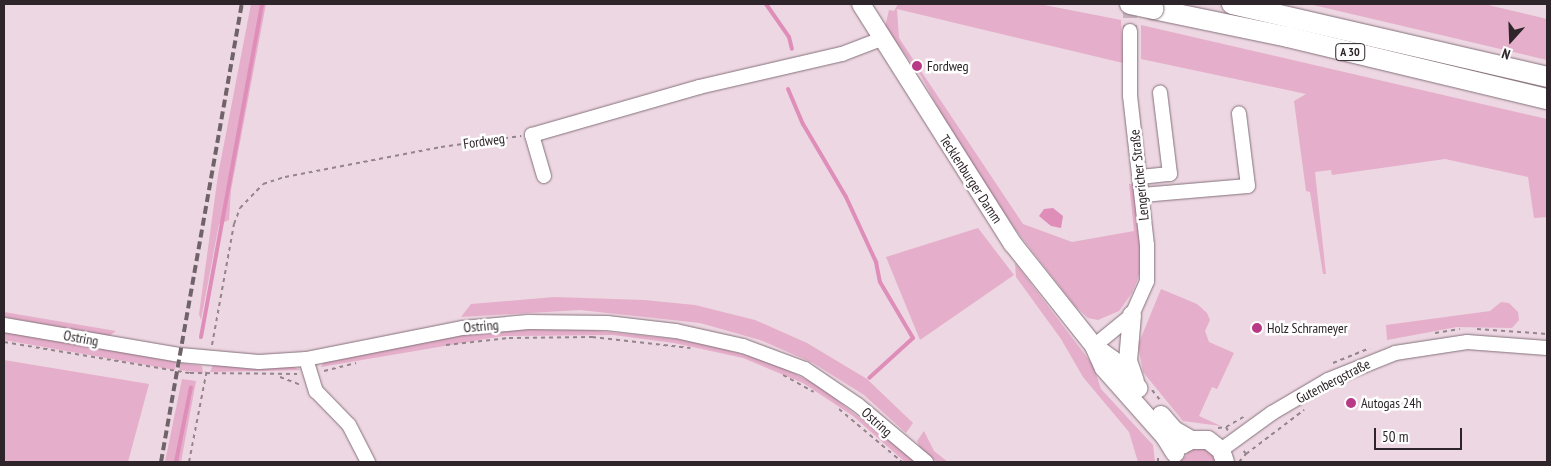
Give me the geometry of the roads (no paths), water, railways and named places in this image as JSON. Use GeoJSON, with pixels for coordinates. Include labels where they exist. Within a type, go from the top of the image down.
{"type":"FeatureCollection","features":[{"type":"Feature","properties":{"kind":"highway","name":"A 30"},"geometry":{"type":"LineString","coordinates":[[1130,4],[1288,37],[1547,99]]}},
{"type":"Feature","properties":{"kind":"highway","name":"A 30"},"geometry":{"type":"LineString","coordinates":[[1232,4],[1547,77]]}},
{"type":"Feature","properties":{"kind":"main road","name":"Tecklenburger Damm"},"geometry":{"type":"LineString","coordinates":[[861,4],[881,39],[1013,244],[1094,346],[1104,368],[1165,437],[1174,458]]}},
{"type":"Feature","properties":{"kind":"main road","name":"Lengericher Straße"},"geometry":{"type":"LineString","coordinates":[[1132,315],[1128,361],[1143,394]]}},
{"type":"Feature","properties":{"kind":"main road","name":"Tecklenburger Damm"},"geometry":{"type":"LineString","coordinates":[[1094,346],[1113,360],[1174,430],[1191,440]]}},
{"type":"Feature","properties":{"kind":"main road"},"geometry":{"type":"LineString","coordinates":[[1174,458],[1191,440],[1208,440],[1223,456]]}},
{"type":"Feature","properties":{"kind":"street","name":"Lengericher Straße"},"geometry":{"type":"LineString","coordinates":[[1094,346],[1132,315],[1144,292],[1148,264],[1130,95],[1130,32]]}},
{"type":"Feature","properties":{"kind":"street"},"geometry":{"type":"LineString","coordinates":[[544,176],[532,135],[699,87],[842,54],[881,39]]}},
{"type":"Feature","properties":{"kind":"street"},"geometry":{"type":"LineString","coordinates":[[1140,177],[1170,174],[1160,93]]}},
{"type":"Feature","properties":{"kind":"street"},"geometry":{"type":"LineString","coordinates":[[1142,194],[1248,186],[1239,114]]}},
{"type":"Feature","properties":{"kind":"street","name":"Ostring"},"geometry":{"type":"LineString","coordinates":[[4,325],[209,358],[259,362],[306,359],[463,328],[528,322],[607,323],[676,330],[743,346],[805,369],[858,405],[926,462]]}},
{"type":"Feature","properties":{"kind":"street","name":"Gutenbergstraße"},"geometry":{"type":"LineString","coordinates":[[1223,456],[1272,413],[1328,380],[1395,353],[1467,342],[1512,343],[1547,348]]}},
{"type":"Feature","properties":{"kind":"street"},"geometry":{"type":"LineString","coordinates":[[306,359],[316,391],[349,425],[368,462]]}},
{"type":"Feature","properties":{"kind":"waterway"},"geometry":{"type":"LineString","coordinates":[[201,337],[262,4]]}},
{"type":"Feature","properties":{"kind":"waterway"},"geometry":{"type":"LineString","coordinates":[[766,4],[789,37],[792,49]]}},
{"type":"Feature","properties":{"kind":"waterway"},"geometry":{"type":"LineString","coordinates":[[788,89],[803,124],[846,197],[876,262],[880,282],[913,338],[869,378]]}},
{"type":"Feature","properties":{"kind":"waterway"},"geometry":{"type":"LineString","coordinates":[[176,462],[191,387]]}},
{"type":"Feature","properties":{"kind":"tunnel"},"geometry":{"type":"LineString","coordinates":[[1130,4],[1130,31]]}},
{"type":"Feature","properties":{"kind":"railway"},"geometry":{"type":"LineString","coordinates":[[161,462],[242,4]]}},
{"type":"Feature","properties":{"kind":"place","name":"Fordweg"},"geometry":{"type":"Point","coordinates":[917,66]}},
{"type":"Feature","properties":{"kind":"place","name":"Holz Schrameyer"},"geometry":{"type":"Point","coordinates":[1257,328]}},
{"type":"Feature","properties":{"kind":"place","name":"Autogas 24h"},"geometry":{"type":"Point","coordinates":[1351,403]}}]}
